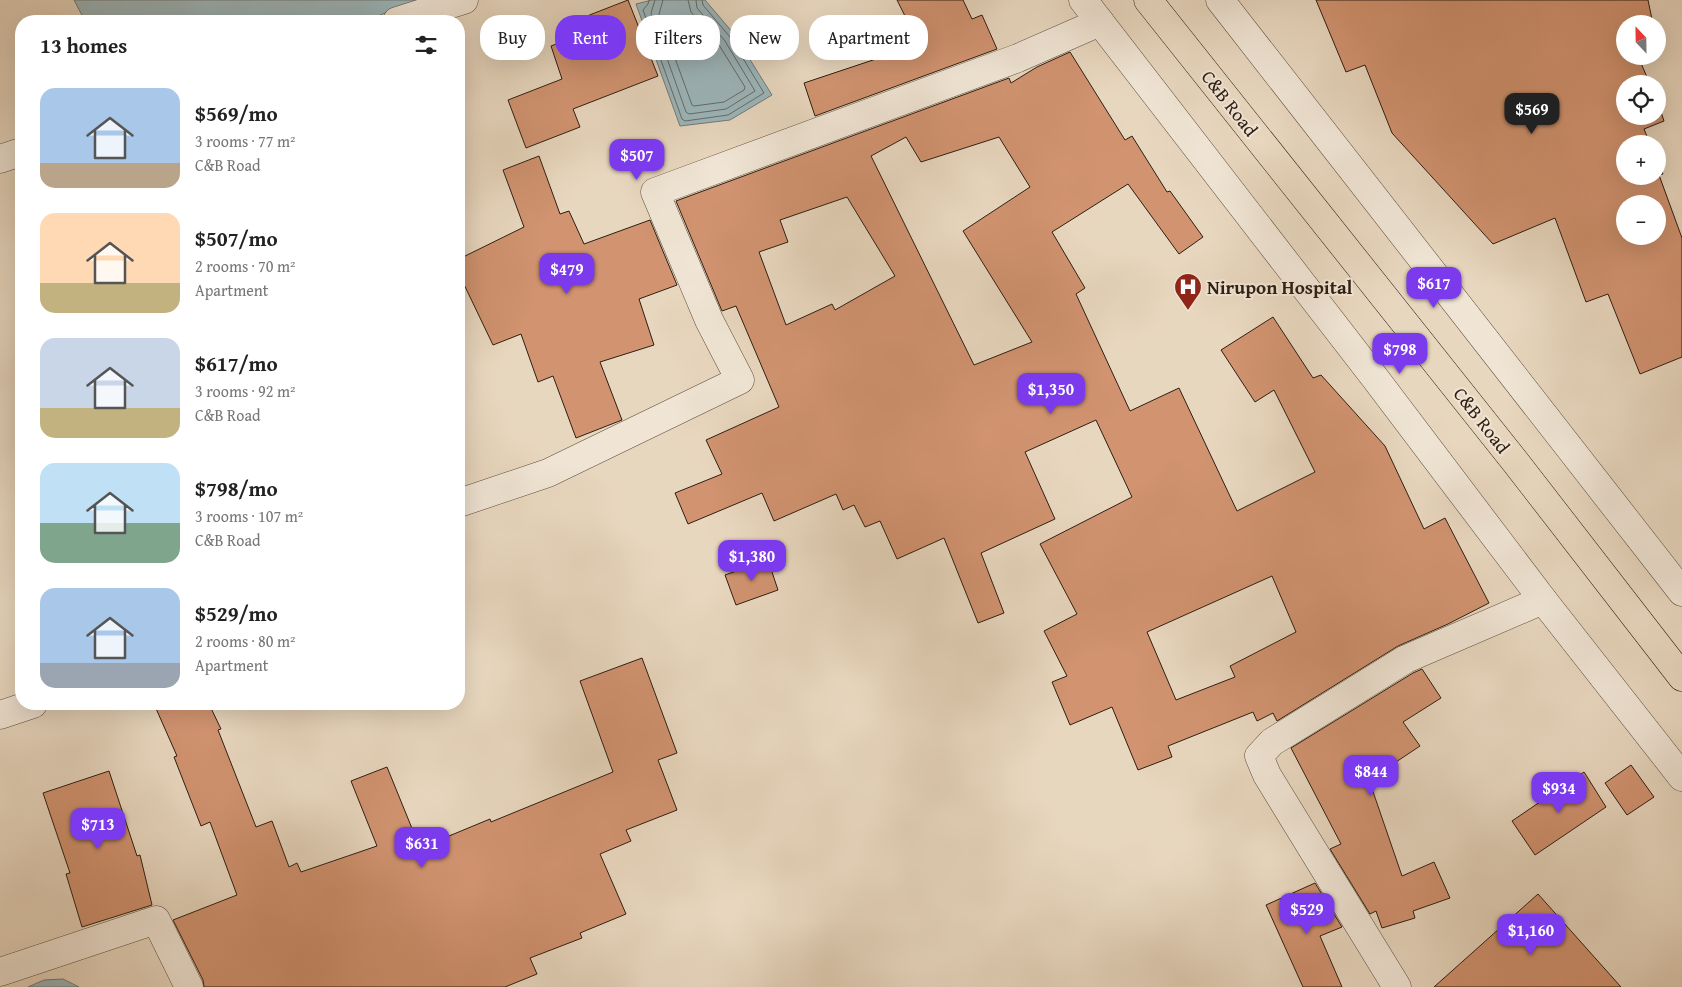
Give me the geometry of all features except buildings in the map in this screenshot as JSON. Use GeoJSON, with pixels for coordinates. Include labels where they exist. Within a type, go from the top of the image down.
{"type":"FeatureCollection","features":[{"type":"Feature","properties":{"kind":"highway","name":"C&B Road"},"geometry":{"type":"LineString","coordinates":[[1148,0],[1517,464],[1682,678]]}},
{"type":"Feature","properties":{"kind":"street"},"geometry":{"type":"LineString","coordinates":[[416,15],[464,0]]}},
{"type":"Feature","properties":{"kind":"street"},"geometry":{"type":"LineString","coordinates":[[1083,0],[1375,378],[1543,600],[1682,777]]}},
{"type":"Feature","properties":{"kind":"street"},"geometry":{"type":"LineString","coordinates":[[1220,0],[1682,592]]}},
{"type":"Feature","properties":{"kind":"street"},"geometry":{"type":"LineString","coordinates":[[465,501],[548,473],[740,380],[709,320],[655,192],[1018,58],[1100,22]]}},
{"type":"Feature","properties":{"kind":"street"},"geometry":{"type":"LineString","coordinates":[[0,159],[15,154]]}},
{"type":"Feature","properties":{"kind":"street"},"geometry":{"type":"LineString","coordinates":[[1397,987],[1266,775],[1259,756],[1272,742],[1406,659],[1543,600]]}},
{"type":"Feature","properties":{"kind":"street"},"geometry":{"type":"LineString","coordinates":[[0,715],[15,710]]}},
{"type":"Feature","properties":{"kind":"street"},"geometry":{"type":"LineString","coordinates":[[0,972],[156,920],[189,987]]}},
{"type":"Feature","properties":{"kind":"water"},"geometry":{"type":"Polygon","coordinates":[[[74,0],[417,0],[381,15],[82,15],[74,0]]]}},
{"type":"Feature","properties":{"kind":"water"},"geometry":{"type":"Polygon","coordinates":[[[652,0],[705,0],[718,15],[640,15],[636,4],[652,0]]]}},
{"type":"Feature","properties":{"kind":"water"},"geometry":{"type":"Polygon","coordinates":[[[720,18],[730,29],[730,60],[750,60],[772,95],[730,120],[680,126],[656,60],[720,60],[720,18]]]}},
{"type":"Feature","properties":{"kind":"water"},"geometry":{"type":"Polygon","coordinates":[[[63,979],[79,987],[28,987],[44,980],[63,979]]]}},
{"type":"Feature","properties":{"kind":"place","name":"Nirupon Hospital"},"geometry":{"type":"Point","coordinates":[1188,311]}}]}
